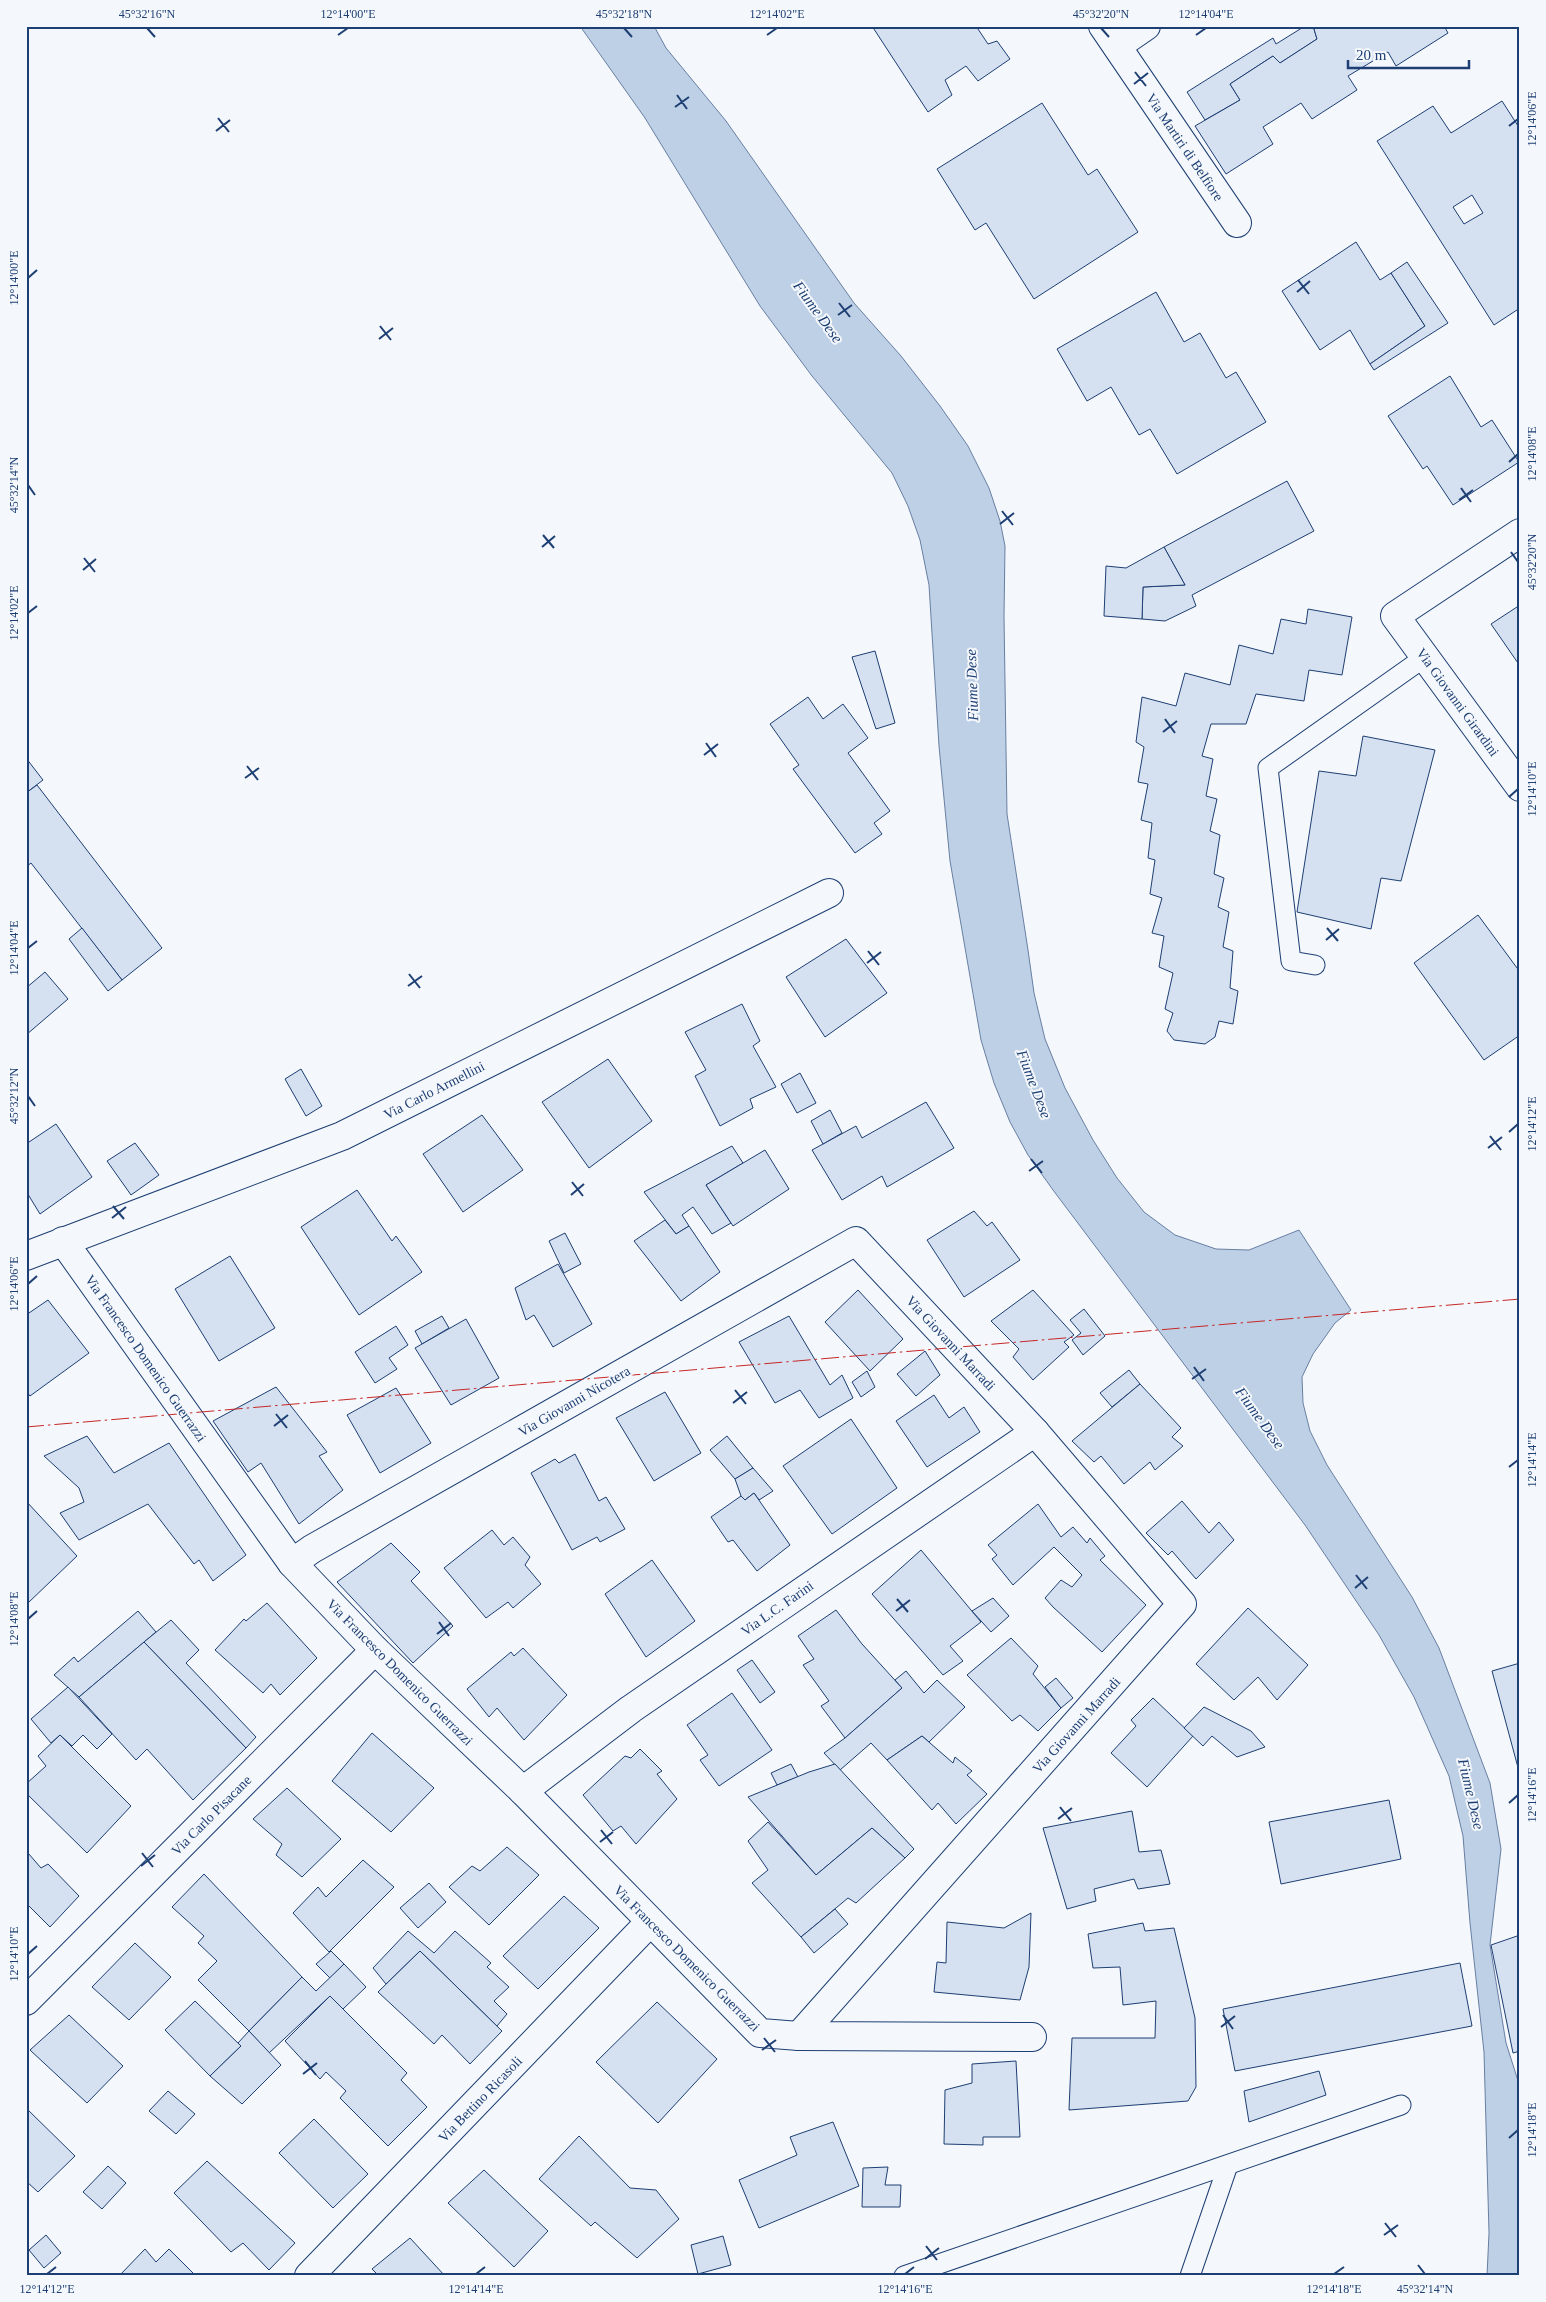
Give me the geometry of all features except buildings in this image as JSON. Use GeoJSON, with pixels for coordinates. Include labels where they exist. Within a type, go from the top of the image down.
{"type":"FeatureCollection","features":[{"type":"Feature","properties":{"kind":"street","name":"Via Martiri di Belfiore"},"geometry":{"type":"LineString","coordinates":[[1146,26],[1110,36],[1237,223]]}},
{"type":"Feature","properties":{"kind":"street","name":"Via Giovanni Girardini"},"geometry":{"type":"LineString","coordinates":[[1520,533],[1395,616],[1520,787]]}},
{"type":"Feature","properties":{"kind":"street","name":"Via Carlo Armellini"},"geometry":{"type":"LineString","coordinates":[[26,1256],[63,1240],[342,1136],[829,893]]}},
{"type":"Feature","properties":{"kind":"street","name":"Via Francesco Domenico Guerrazzi"},"geometry":{"type":"LineString","coordinates":[[63,1240],[292,1563],[375,1650],[523,1791],[760,2033],[799,2036]]}},
{"type":"Feature","properties":{"kind":"street","name":"Via Giovanni Nicotera"},"geometry":{"type":"LineString","coordinates":[[292,1563],[312,1549],[856,1241]]}},
{"type":"Feature","properties":{"kind":"street","name":"Via Giovanni Marradi"},"geometry":{"type":"LineString","coordinates":[[799,2036],[1182,1604],[1034,1432],[856,1241]]}},
{"type":"Feature","properties":{"kind":"street","name":"Via L.C. Farini"},"geometry":{"type":"LineString","coordinates":[[523,1791],[631,1709],[1034,1432]]}},
{"type":"Feature","properties":{"kind":"street","name":"Via Carlo Pisacane"},"geometry":{"type":"LineString","coordinates":[[26,2001],[375,1650]]}},
{"type":"Feature","properties":{"kind":"street","name":"Via Bettino Ricasoli"},"geometry":{"type":"LineString","coordinates":[[309,2276],[650,1922]]}},
{"type":"Feature","properties":{"kind":"street"},"geometry":{"type":"LineString","coordinates":[[799,2036],[1032,2037]]}},
{"type":"Feature","properties":{"kind":"lane"},"geometry":{"type":"LineString","coordinates":[[1316,965],[1291,960],[1268,768],[1425,657]]}},
{"type":"Feature","properties":{"kind":"lane"},"geometry":{"type":"LineString","coordinates":[[904,2276],[1401,2105]]}},
{"type":"Feature","properties":{"kind":"lane"},"geometry":{"type":"LineString","coordinates":[[1190,2276],[1228,2165]]}},
{"type":"Feature","properties":{"kind":"water","name":"Fiume Dese"},"geometry":{"type":"Polygon","coordinates":[[[580,26],[654,26],[666,48],[726,121],[854,303],[901,356],[940,406],[968,446],[989,488],[1000,521],[1005,546],[1004,616],[1007,814],[1034,993],[1045,1039],[1065,1088],[1093,1140],[1117,1178],[1144,1212],[1175,1235],[1216,1249],[1249,1250],[1299,1230],[1351,1310],[1335,1323],[1313,1354],[1302,1377],[1303,1403],[1310,1431],[1327,1465],[1412,1597],[1439,1648],[1490,1783],[1501,1849],[1490,1945],[1506,2043],[1520,2087],[1520,2276],[1487,2276],[1489,2233],[1484,2052],[1463,1836],[1449,1776],[1414,1697],[1379,1635],[1305,1525],[1053,1190],[1028,1155],[1010,1122],[994,1083],[981,1040],[950,861],[939,746],[929,585],[920,540],[908,506],[892,473],[812,376],[760,306],[645,118],[580,26]]]}},
{"type":"Feature","properties":{"kind":"power"},"geometry":{"type":"LineString","coordinates":[[26,1427],[1520,1299]]}}]}
